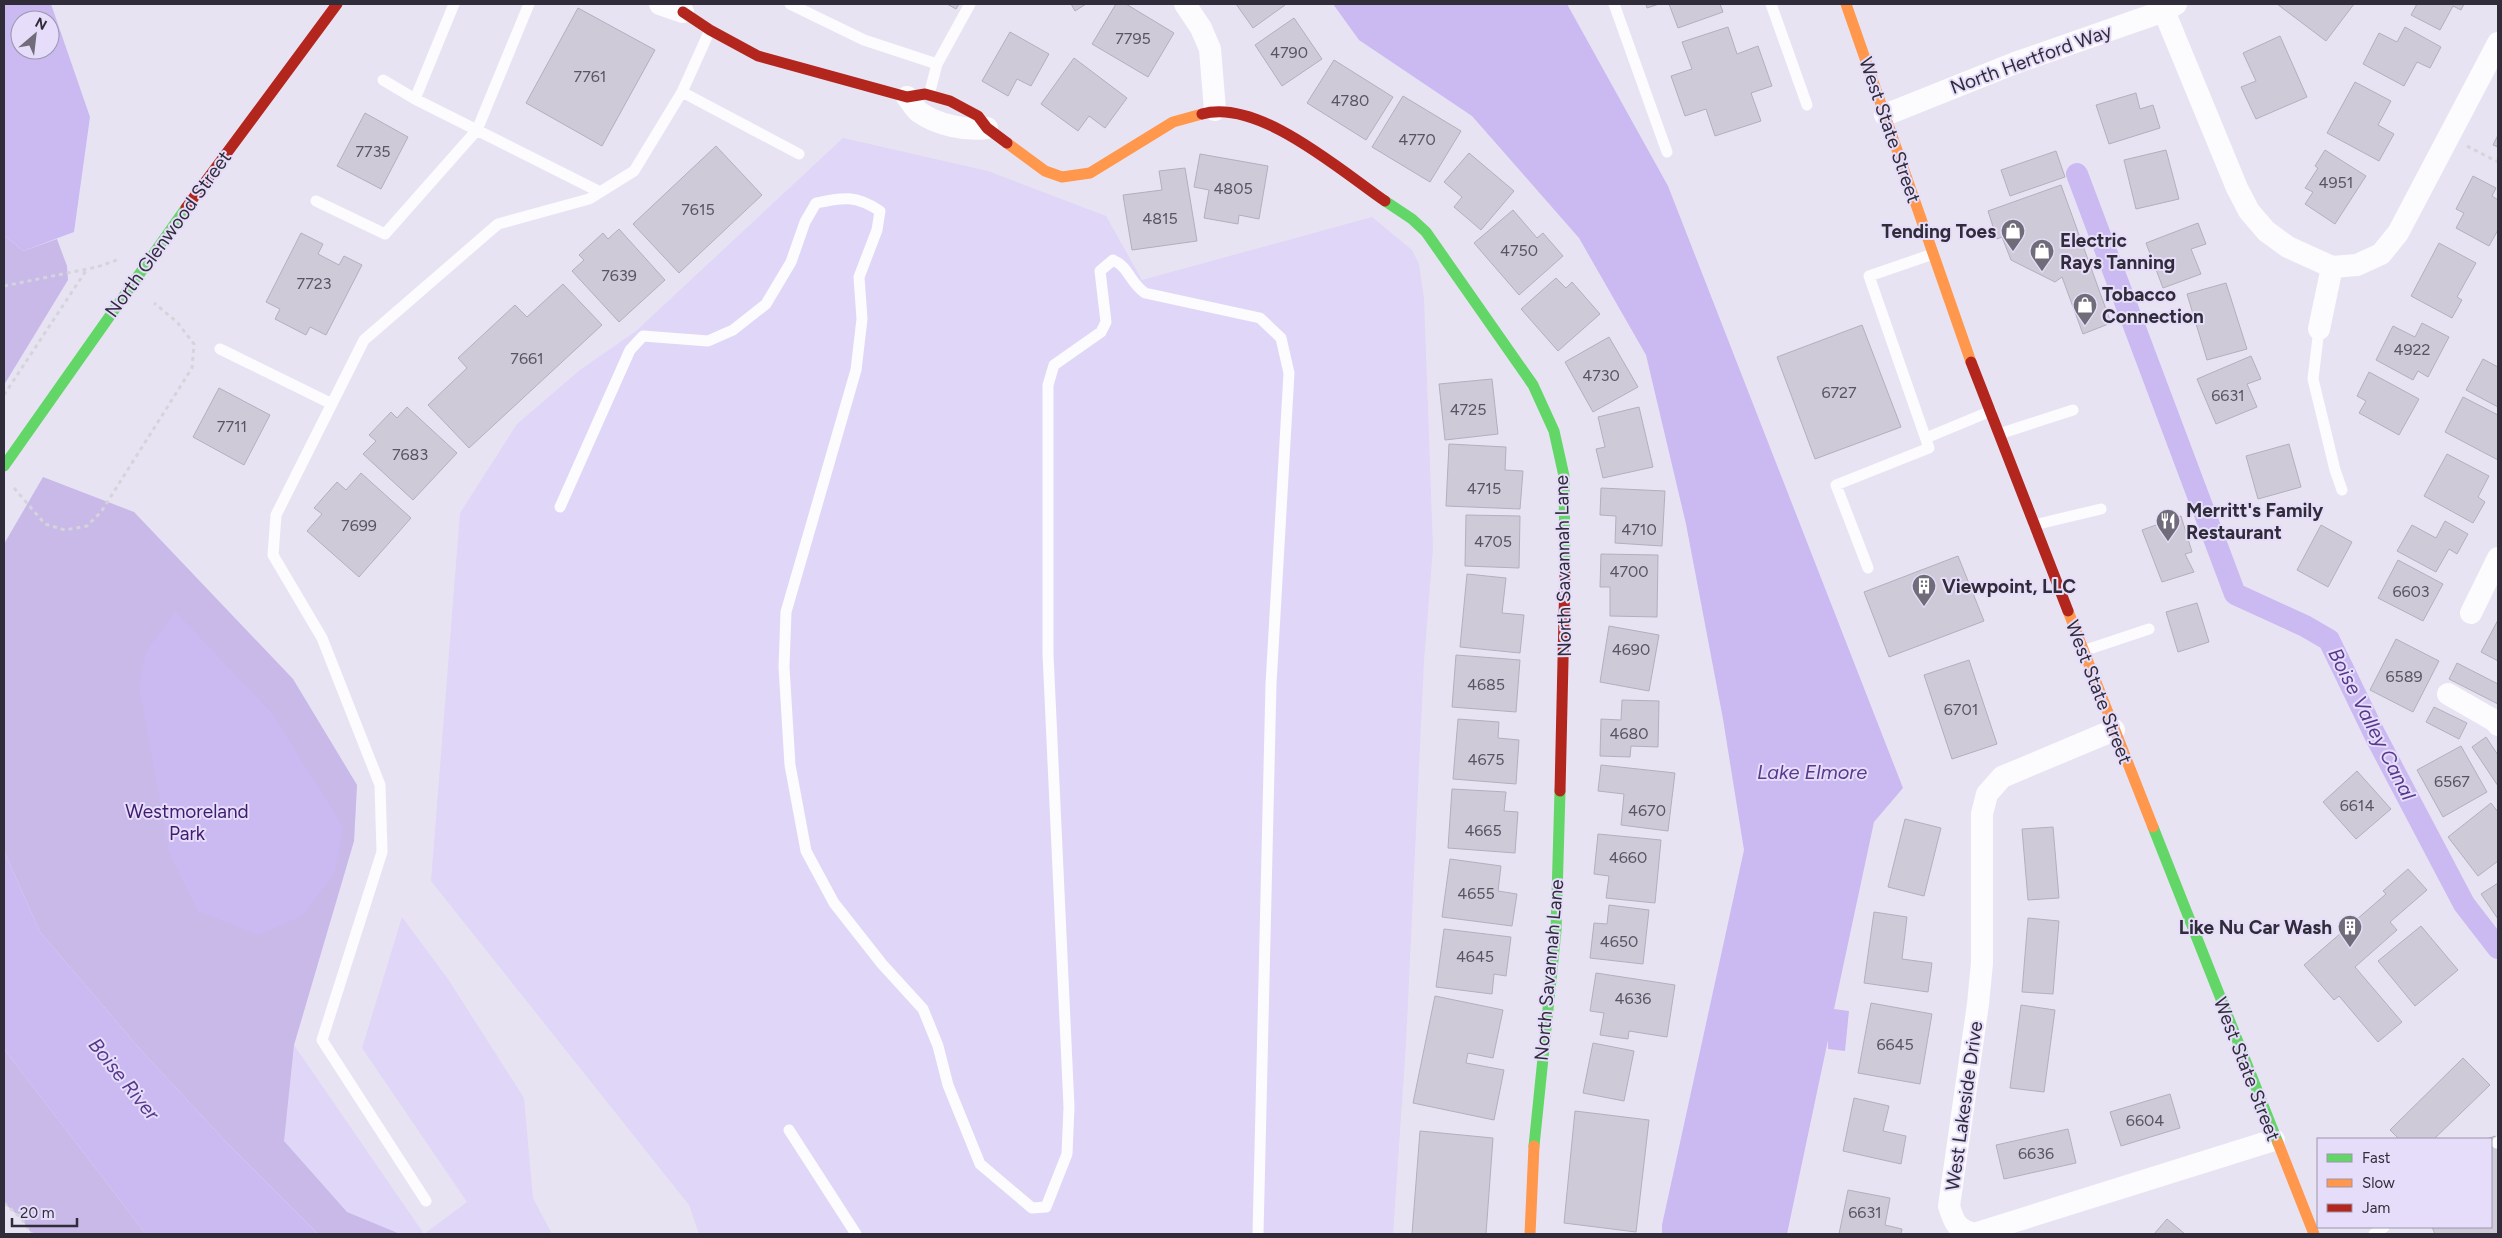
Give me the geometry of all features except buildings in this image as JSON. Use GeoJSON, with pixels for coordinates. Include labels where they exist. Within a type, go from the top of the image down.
{"type":"FeatureCollection","features":[{"type":"Feature","properties":{"kind":"main road","name":"North Glenwood Street"},"geometry":{"type":"LineString","coordinates":[[4,466],[165,237],[337,4]]}},
{"type":"Feature","properties":{"kind":"main road","name":"West State Street"},"geometry":{"type":"LineString","coordinates":[[1846,4],[1933,254],[1999,434],[2274,1140],[2314,1234]]}},
{"type":"Feature","properties":{"kind":"main road"},"geometry":{"type":"LineString","coordinates":[[677,8],[710,30],[758,56],[907,98]]}},
{"type":"Feature","properties":{"kind":"main road","name":"North Savannah Lane"},"geometry":{"type":"LineString","coordinates":[[987,128],[1045,171],[1062,177],[1090,173],[1173,122],[1215,110],[1250,116],[1281,129],[1412,219],[1438,247],[1534,385],[1554,431],[1564,476],[1566,625],[1556,931],[1536,1114],[1530,1234]]}},
{"type":"Feature","properties":{"kind":"street"},"geometry":{"type":"LineString","coordinates":[[660,4],[677,8]]}},
{"type":"Feature","properties":{"kind":"street"},"geometry":{"type":"LineString","coordinates":[[1185,4],[1201,28],[1210,50],[1215,110]]}},
{"type":"Feature","properties":{"kind":"street"},"geometry":{"type":"LineString","coordinates":[[2170,7],[2237,188],[2249,211],[2266,231],[2288,248],[2332,267],[2358,265],[2381,254],[2398,234],[2498,43]]}},
{"type":"Feature","properties":{"kind":"street","name":"North Hertford Way"},"geometry":{"type":"LineString","coordinates":[[1885,115],[2015,63],[2170,7]]}},
{"type":"Feature","properties":{"kind":"street"},"geometry":{"type":"LineString","coordinates":[[907,98],[926,104],[942,123],[972,130],[987,128]]}},
{"type":"Feature","properties":{"kind":"street"},"geometry":{"type":"LineString","coordinates":[[2319,329],[2332,267]]}},
{"type":"Feature","properties":{"kind":"street"},"geometry":{"type":"LineString","coordinates":[[2470,613],[2496,567]]}},
{"type":"Feature","properties":{"kind":"street"},"geometry":{"type":"LineString","coordinates":[[2448,694],[2495,721],[2498,725]]}},
{"type":"Feature","properties":{"kind":"street","name":"West Lakeside Drive"},"geometry":{"type":"LineString","coordinates":[[2114,730],[2002,777],[1987,794],[1982,814],[1982,963],[1978,1004],[1949,1206],[1954,1224],[1962,1230],[1974,1234],[2274,1140]]}},
{"type":"Feature","properties":{"kind":"lane"},"geometry":{"type":"LineString","coordinates":[[415,99],[454,4]]}},
{"type":"Feature","properties":{"kind":"lane"},"geometry":{"type":"LineString","coordinates":[[316,202],[385,234],[477,130],[529,4]]}},
{"type":"Feature","properties":{"kind":"lane"},"geometry":{"type":"LineString","coordinates":[[790,4],[864,40],[938,64]]}},
{"type":"Feature","properties":{"kind":"lane"},"geometry":{"type":"LineString","coordinates":[[926,104],[938,64],[970,4]]}},
{"type":"Feature","properties":{"kind":"lane"},"geometry":{"type":"LineString","coordinates":[[1614,4],[1667,152]]}},
{"type":"Feature","properties":{"kind":"lane"},"geometry":{"type":"LineString","coordinates":[[1771,4],[1807,105]]}},
{"type":"Feature","properties":{"kind":"lane"},"geometry":{"type":"LineString","coordinates":[[426,1201],[322,1040],[382,852],[380,785],[322,638],[273,555],[276,515],[364,340],[498,224],[589,199],[634,171],[682,92],[710,30]]}},
{"type":"Feature","properties":{"kind":"lane"},"geometry":{"type":"LineString","coordinates":[[383,80],[415,99],[600,192]]}},
{"type":"Feature","properties":{"kind":"lane"},"geometry":{"type":"LineString","coordinates":[[682,92],[799,154]]}},
{"type":"Feature","properties":{"kind":"lane"},"geometry":{"type":"LineString","coordinates":[[560,507],[630,350],[643,336],[708,341],[733,330],[766,304],[791,262],[805,222],[816,203],[841,197],[865,201],[880,211],[878,230],[859,277],[862,319],[856,370],[786,612],[784,667],[790,765],[806,851],[834,903],[882,964],[923,1009],[938,1046],[948,1085],[980,1164],[1032,1208],[1046,1207],[1068,1154],[1068,1107],[1048,654],[1048,385],[1054,365],[1101,332],[1106,322],[1100,271],[1113,260],[1122,264],[1135,286],[1145,292],[1260,318],[1281,338],[1289,373],[1271,684],[1258,1234]]}},
{"type":"Feature","properties":{"kind":"lane"},"geometry":{"type":"LineString","coordinates":[[1868,568],[1836,485],[1929,448],[1869,276],[1933,254]]}},
{"type":"Feature","properties":{"kind":"lane"},"geometry":{"type":"LineString","coordinates":[[2319,329],[2313,379],[2335,470],[2342,490]]}},
{"type":"Feature","properties":{"kind":"lane"},"geometry":{"type":"LineString","coordinates":[[220,349],[332,404]]}},
{"type":"Feature","properties":{"kind":"lane"},"geometry":{"type":"LineString","coordinates":[[1999,434],[2073,410]]}},
{"type":"Feature","properties":{"kind":"lane"},"geometry":{"type":"LineString","coordinates":[[1926,438],[1991,411]]}},
{"type":"Feature","properties":{"kind":"lane"},"geometry":{"type":"LineString","coordinates":[[2034,525],[2101,509]]}},
{"type":"Feature","properties":{"kind":"lane"},"geometry":{"type":"LineString","coordinates":[[2083,651],[2150,630]]}},
{"type":"Feature","properties":{"kind":"lane"},"geometry":{"type":"LineString","coordinates":[[789,1130],[856,1234]]}},
{"type":"Feature","properties":{"kind":"path"},"geometry":{"type":"LineString","coordinates":[[2449,136],[2498,162]]}},
{"type":"Feature","properties":{"kind":"path"},"geometry":{"type":"LineString","coordinates":[[4,286],[87,269],[124,258]]}},
{"type":"Feature","properties":{"kind":"path"},"geometry":{"type":"LineString","coordinates":[[4,395],[87,269]]}},
{"type":"Feature","properties":{"kind":"path"},"geometry":{"type":"LineString","coordinates":[[10,483],[45,524],[66,530],[87,526],[101,512],[192,368],[194,344],[177,322],[154,303]]}},
{"type":"Feature","properties":{"kind":"path"},"geometry":{"type":"LineString","coordinates":[[4,1204],[21,1218],[32,1234]]}},
{"type":"Feature","properties":{"kind":"green space"},"geometry":{"type":"Polygon","coordinates":[[[843,138],[988,171],[1106,216],[1142,280],[1372,217],[1412,250],[1419,264],[1424,299],[1433,548],[1424,661],[1406,1044],[1393,1234],[699,1234],[689,1205],[431,881],[460,513],[517,424],[580,370],[636,331],[843,138]]]}},
{"type":"Feature","properties":{"kind":"green space"},"geometry":{"type":"Polygon","coordinates":[[[4,235],[23,251],[57,239],[67,266],[68,280],[4,385],[4,235]]]}},
{"type":"Feature","properties":{"kind":"green space","name":"Westmoreland Park"},"geometry":{"type":"Polygon","coordinates":[[[43,477],[134,512],[293,679],[357,785],[354,841],[294,1045],[284,1141],[347,1212],[400,1234],[318,1234],[227,1143],[139,1048],[40,932],[4,851],[4,544],[43,477]]]}},
{"type":"Feature","properties":{"kind":"green space","name":"Westmoreland Park"},"geometry":{"type":"Polygon","coordinates":[[[134,512],[293,679],[357,785],[354,841],[294,1045],[424,1234],[334,1234],[4,767],[4,693],[68,595],[134,512]]]}},
{"type":"Feature","properties":{"kind":"green space"},"geometry":{"type":"Polygon","coordinates":[[[402,917],[448,979],[524,1098],[533,1198],[552,1234],[424,1234],[467,1202],[362,1048],[402,917]]]}},
{"type":"Feature","properties":{"kind":"green space"},"geometry":{"type":"Polygon","coordinates":[[[4,1049],[146,1234],[32,1234],[21,1218],[4,1203],[4,1049]]]}},
{"type":"Feature","properties":{"kind":"water"},"geometry":{"type":"Polygon","coordinates":[[[4,4],[51,4],[53,10],[10,10],[10,60],[60,60],[60,30],[90,117],[74,232],[23,251],[4,235],[4,4]]]}},
{"type":"Feature","properties":{"kind":"water","name":"Lake Elmore"},"geometry":{"type":"Polygon","coordinates":[[[1333,4],[1567,4],[1668,186],[1903,788],[1874,822],[1834,1009],[1849,1011],[1845,1051],[1828,1049],[1828,1040],[1787,1234],[1662,1234],[1662,1225],[1744,850],[1723,719],[1686,524],[1646,355],[1579,238],[1472,116],[1359,40],[1333,4]]]}},
{"type":"Feature","properties":{"kind":"water"},"geometry":{"type":"Polygon","coordinates":[[[175,611],[271,712],[343,827],[335,872],[302,916],[259,935],[198,911],[169,852],[139,686],[146,652],[175,611]]]}},
{"type":"Feature","properties":{"kind":"water","name":"Boise River"},"geometry":{"type":"Polygon","coordinates":[[[4,851],[40,932],[139,1048],[227,1143],[318,1234],[146,1234],[4,1049],[4,851]]]}},
{"type":"Feature","properties":{"kind":"waterway","name":"Boise Valley Canal"},"geometry":{"type":"LineString","coordinates":[[2077,174],[2235,594],[2305,626],[2329,640],[2375,735],[2464,904],[2498,948]]}},
{"type":"Feature","properties":{"kind":"traffic: fast"},"geometry":{"type":"LineString","coordinates":[[1385,201],[1412,219],[1426,232],[1533,385],[1554,431],[1564,476],[1565,574]]}},
{"type":"Feature","properties":{"kind":"traffic: fast"},"geometry":{"type":"LineString","coordinates":[[4,466],[186,208]]}},
{"type":"Feature","properties":{"kind":"traffic: fast"},"geometry":{"type":"LineString","coordinates":[[1534,1146],[1556,931],[1560,791]]}},
{"type":"Feature","properties":{"kind":"traffic: fast"},"geometry":{"type":"LineString","coordinates":[[2153,827],[2278,1143]]}},
{"type":"Feature","properties":{"kind":"traffic: slow"},"geometry":{"type":"LineString","coordinates":[[1846,4],[1971,362]]}},
{"type":"Feature","properties":{"kind":"traffic: slow"},"geometry":{"type":"LineString","coordinates":[[1007,143],[1045,171],[1062,177],[1090,173],[1173,122],[1202,114]]}},
{"type":"Feature","properties":{"kind":"traffic: slow"},"geometry":{"type":"LineString","coordinates":[[2068,611],[2153,827]]}},
{"type":"Feature","properties":{"kind":"traffic: slow"},"geometry":{"type":"LineString","coordinates":[[2278,1143],[2314,1234]]}},
{"type":"Feature","properties":{"kind":"traffic: slow"},"geometry":{"type":"LineString","coordinates":[[1530,1234],[1534,1146]]}},
{"type":"Feature","properties":{"kind":"traffic: jam"},"geometry":{"type":"LineString","coordinates":[[186,208],[337,4]]}},
{"type":"Feature","properties":{"kind":"traffic: jam"},"geometry":{"type":"LineString","coordinates":[[683,12],[710,30],[758,56],[907,97],[925,94],[950,101],[978,116],[987,128],[1007,143]]}},
{"type":"Feature","properties":{"kind":"traffic: jam"},"geometry":{"type":"LineString","coordinates":[[1202,114],[1224,112],[1248,116],[1273,126],[1322,156],[1385,201]]}},
{"type":"Feature","properties":{"kind":"traffic: jam"},"geometry":{"type":"LineString","coordinates":[[1971,362],[2068,611]]}},
{"type":"Feature","properties":{"kind":"traffic: jam"},"geometry":{"type":"LineString","coordinates":[[1560,791],[1565,574]]}},
{"type":"Feature","properties":{"kind":"place","name":"Tending Toes"},"geometry":{"type":"Point","coordinates":[2013,252]}},
{"type":"Feature","properties":{"kind":"place","name":"Electric Rays Tanning"},"geometry":{"type":"Point","coordinates":[2042,272]}},
{"type":"Feature","properties":{"kind":"place","name":"Tobacco Connection"},"geometry":{"type":"Point","coordinates":[2085,326]}},
{"type":"Feature","properties":{"kind":"place","name":"Merritt's Family Restaurant"},"geometry":{"type":"Point","coordinates":[2168,542]}},
{"type":"Feature","properties":{"kind":"place","name":"Viewpoint, LLC"},"geometry":{"type":"Point","coordinates":[1924,607]}},
{"type":"Feature","properties":{"kind":"place","name":"Like Nu Car Wash"},"geometry":{"type":"Point","coordinates":[2350,948]}}]}
